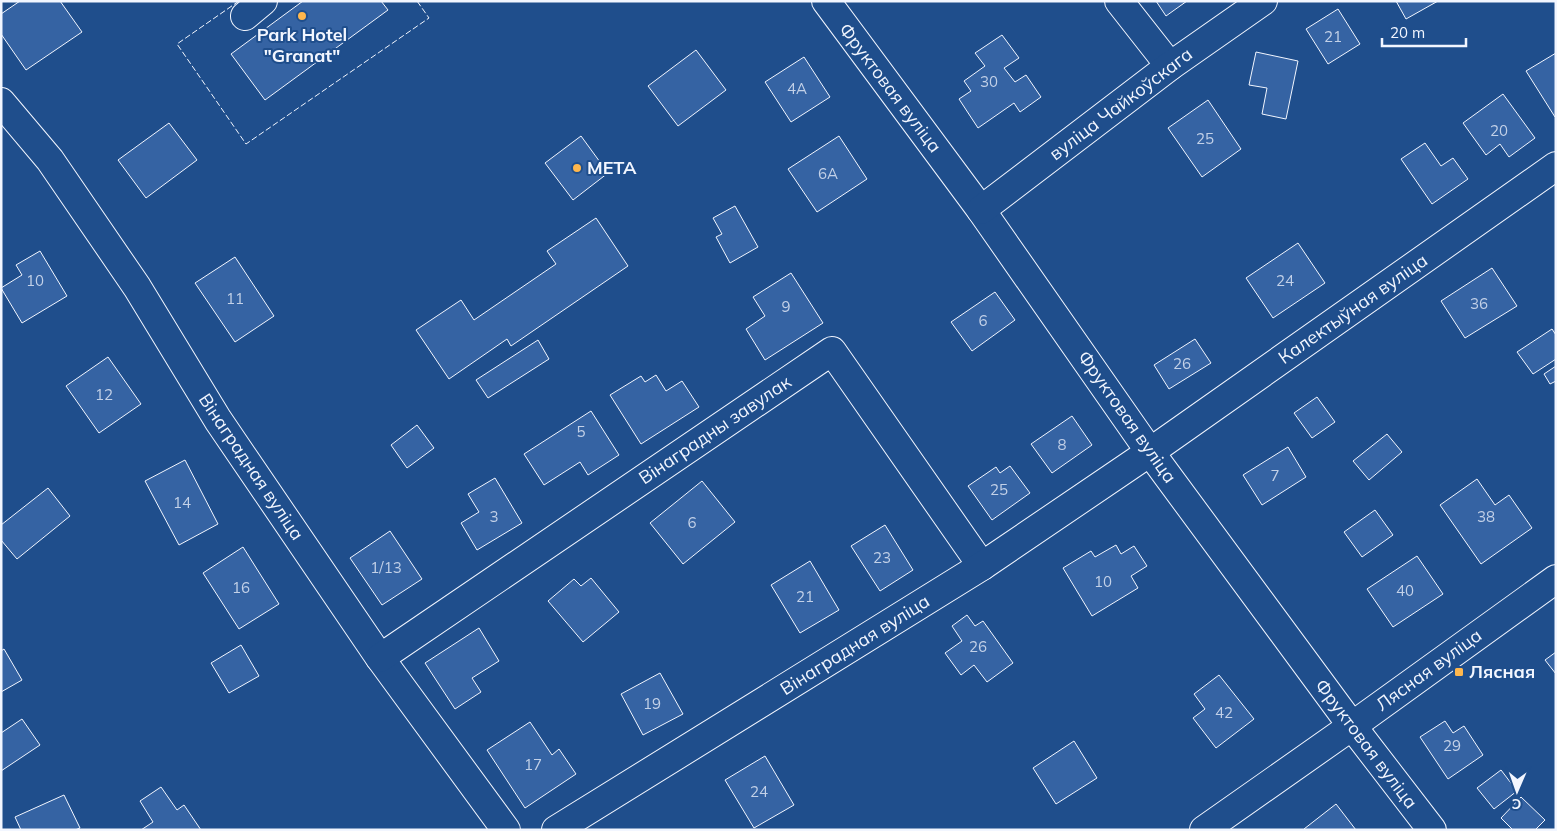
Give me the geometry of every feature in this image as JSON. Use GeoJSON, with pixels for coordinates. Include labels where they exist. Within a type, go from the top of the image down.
{"type":"FeatureCollection","features":[{"type":"Feature","properties":{"kind":"street","name":"Фруктовая вуліца"},"geometry":{"type":"LineString","coordinates":[[826,1],[981,210],[1150,452],[1352,726],[1432,830]]}},
{"type":"Feature","properties":{"kind":"street"},"geometry":{"type":"LineString","coordinates":[[1119,1],[1170,66]]}},
{"type":"Feature","properties":{"kind":"street","name":"вуліца Чайкоўскага"},"geometry":{"type":"LineString","coordinates":[[981,210],[1170,66],[1262,1]]}},
{"type":"Feature","properties":{"kind":"street","name":"Вінаградная вуліца"},"geometry":{"type":"LineString","coordinates":[[1,102],[50,160],[137,287],[218,420],[380,658],[506,830]]}},
{"type":"Feature","properties":{"kind":"street","name":"Калектыўная вуліца"},"geometry":{"type":"LineString","coordinates":[[1150,452],[1556,166]]}},
{"type":"Feature","properties":{"kind":"street","name":"Вінаградны завулак"},"geometry":{"type":"LineString","coordinates":[[380,658],[832,351],[982,566]]}},
{"type":"Feature","properties":{"kind":"street","name":"Вінаградная вуліца"},"geometry":{"type":"LineString","coordinates":[[556,830],[982,566],[1150,452]]}},
{"type":"Feature","properties":{"kind":"street","name":"Лясная вуліца"},"geometry":{"type":"LineString","coordinates":[[1204,830],[1352,726],[1556,578]]}},
{"type":"Feature","properties":{"kind":"building"},"geometry":{"type":"Polygon","coordinates":[[[20,1],[60,1],[82,32],[26,70],[1,34],[1,14],[20,1]]]}},
{"type":"Feature","properties":{"kind":"building"},"geometry":{"type":"Polygon","coordinates":[[[303,1],[381,1],[388,10],[265,100],[231,54],[303,1]]]}},
{"type":"Feature","properties":{"kind":"building"},"geometry":{"type":"Polygon","coordinates":[[[1156,1],[1187,1],[1166,16],[1156,1]]]}},
{"type":"Feature","properties":{"kind":"building"},"geometry":{"type":"Polygon","coordinates":[[[1396,1],[1438,1],[1406,19],[1396,1]]]}},
{"type":"Feature","properties":{"kind":"building"},"geometry":{"type":"Polygon","coordinates":[[[1338,9],[1360,44],[1328,64],[1306,29],[1338,9]]]}},
{"type":"Feature","properties":{"kind":"building"},"geometry":{"type":"Polygon","coordinates":[[[1002,35],[1019,58],[1004,68],[1015,82],[1026,75],[1041,97],[1020,112],[1014,103],[978,128],[959,99],[971,91],[964,81],[985,66],[975,53],[1002,35]]]}},
{"type":"Feature","properties":{"kind":"building"},"geometry":{"type":"Polygon","coordinates":[[[696,50],[726,90],[678,126],[648,86],[696,50]]]}},
{"type":"Feature","properties":{"kind":"building"},"geometry":{"type":"Polygon","coordinates":[[[1256,52],[1298,61],[1286,119],[1262,114],[1267,88],[1249,85],[1256,52]]]}},
{"type":"Feature","properties":{"kind":"building"},"geometry":{"type":"Polygon","coordinates":[[[1556,53],[1556,116],[1555,117],[1526,71],[1556,53]]]}},
{"type":"Feature","properties":{"kind":"building"},"geometry":{"type":"Polygon","coordinates":[[[804,57],[830,97],[791,122],[765,82],[804,57]]]}},
{"type":"Feature","properties":{"kind":"building"},"geometry":{"type":"Polygon","coordinates":[[[1503,94],[1535,138],[1509,157],[1500,144],[1486,155],[1463,123],[1503,94]]]}},
{"type":"Feature","properties":{"kind":"building"},"geometry":{"type":"Polygon","coordinates":[[[1208,100],[1241,149],[1202,177],[1168,128],[1208,100]]]}},
{"type":"Feature","properties":{"kind":"building"},"geometry":{"type":"Polygon","coordinates":[[[169,123],[197,160],[146,198],[118,160],[169,123]]]}},
{"type":"Feature","properties":{"kind":"building","name":"МЕТА"},"geometry":{"type":"Polygon","coordinates":[[[581,136],[608,173],[573,200],[545,163],[581,136]]]}},
{"type":"Feature","properties":{"kind":"building"},"geometry":{"type":"Polygon","coordinates":[[[839,136],[867,179],[817,212],[788,169],[839,136]]]}},
{"type":"Feature","properties":{"kind":"building"},"geometry":{"type":"Polygon","coordinates":[[[1425,143],[1441,166],[1453,158],[1468,179],[1432,204],[1401,159],[1425,143]]]}},
{"type":"Feature","properties":{"kind":"building"},"geometry":{"type":"Polygon","coordinates":[[[735,206],[758,247],[730,263],[716,237],[722,234],[713,218],[735,206]]]}},
{"type":"Feature","properties":{"kind":"building"},"geometry":{"type":"Polygon","coordinates":[[[596,218],[628,266],[511,346],[507,339],[449,379],[416,330],[461,300],[474,320],[556,264],[547,251],[596,218]]]}},
{"type":"Feature","properties":{"kind":"building"},"geometry":{"type":"Polygon","coordinates":[[[1298,243],[1325,283],[1273,318],[1246,278],[1298,243]]]}},
{"type":"Feature","properties":{"kind":"building"},"geometry":{"type":"Polygon","coordinates":[[[40,251],[67,296],[22,323],[1,288],[22,275],[16,265],[40,251]]]}},
{"type":"Feature","properties":{"kind":"building"},"geometry":{"type":"Polygon","coordinates":[[[235,257],[274,316],[235,342],[195,283],[235,257]]]}},
{"type":"Feature","properties":{"kind":"building"},"geometry":{"type":"Polygon","coordinates":[[[1492,268],[1517,306],[1465,338],[1441,301],[1492,268]]]}},
{"type":"Feature","properties":{"kind":"building"},"geometry":{"type":"Polygon","coordinates":[[[791,273],[823,323],[765,360],[746,329],[765,316],[753,297],[791,273]]]}},
{"type":"Feature","properties":{"kind":"building"},"geometry":{"type":"Polygon","coordinates":[[[995,292],[1015,320],[972,351],[951,322],[995,292]]]}},
{"type":"Feature","properties":{"kind":"building"},"geometry":{"type":"Polygon","coordinates":[[[1552,329],[1556,335],[1556,359],[1533,374],[1517,352],[1552,329]]]}},
{"type":"Feature","properties":{"kind":"building"},"geometry":{"type":"Polygon","coordinates":[[[1195,339],[1211,363],[1169,389],[1154,365],[1195,339]]]}},
{"type":"Feature","properties":{"kind":"building"},"geometry":{"type":"Polygon","coordinates":[[[538,340],[549,359],[488,398],[476,380],[538,340]]]}},
{"type":"Feature","properties":{"kind":"building"},"geometry":{"type":"Polygon","coordinates":[[[108,357],[141,404],[99,433],[66,386],[108,357]]]}},
{"type":"Feature","properties":{"kind":"building"},"geometry":{"type":"Polygon","coordinates":[[[1556,366],[1556,381],[1550,384],[1544,374],[1556,366]]]}},
{"type":"Feature","properties":{"kind":"building"},"geometry":{"type":"Polygon","coordinates":[[[656,375],[666,391],[682,381],[699,407],[641,444],[610,395],[641,376],[645,382],[656,375]]]}},
{"type":"Feature","properties":{"kind":"building"},"geometry":{"type":"Polygon","coordinates":[[[1317,397],[1335,422],[1312,438],[1294,413],[1317,397]]]}},
{"type":"Feature","properties":{"kind":"building"},"geometry":{"type":"Polygon","coordinates":[[[591,411],[619,455],[588,475],[580,462],[544,485],[524,454],[591,411]]]}},
{"type":"Feature","properties":{"kind":"building"},"geometry":{"type":"Polygon","coordinates":[[[1072,416],[1092,445],[1052,473],[1031,444],[1072,416]]]}},
{"type":"Feature","properties":{"kind":"building"},"geometry":{"type":"Polygon","coordinates":[[[417,425],[434,448],[407,468],[391,445],[417,425]]]}},
{"type":"Feature","properties":{"kind":"building"},"geometry":{"type":"Polygon","coordinates":[[[1387,434],[1402,452],[1369,480],[1353,461],[1387,434]]]}},
{"type":"Feature","properties":{"kind":"building"},"geometry":{"type":"Polygon","coordinates":[[[1288,447],[1306,477],[1262,505],[1243,475],[1288,447]]]}},
{"type":"Feature","properties":{"kind":"building"},"geometry":{"type":"Polygon","coordinates":[[[185,460],[218,524],[179,545],[145,481],[185,460]]]}},
{"type":"Feature","properties":{"kind":"building"},"geometry":{"type":"Polygon","coordinates":[[[1010,466],[1030,493],[992,520],[968,486],[996,467],[1000,473],[1010,466]]]}},
{"type":"Feature","properties":{"kind":"building"},"geometry":{"type":"Polygon","coordinates":[[[495,478],[522,523],[477,550],[461,523],[479,512],[468,494],[495,478]]]}},
{"type":"Feature","properties":{"kind":"building"},"geometry":{"type":"Polygon","coordinates":[[[1477,479],[1495,505],[1509,495],[1532,528],[1481,564],[1440,505],[1477,479]]]}},
{"type":"Feature","properties":{"kind":"building"},"geometry":{"type":"Polygon","coordinates":[[[702,481],[735,522],[683,564],[650,523],[702,481]]]}},
{"type":"Feature","properties":{"kind":"building"},"geometry":{"type":"Polygon","coordinates":[[[48,488],[70,516],[17,559],[1,540],[1,525],[48,488]]]}},
{"type":"Feature","properties":{"kind":"building"},"geometry":{"type":"Polygon","coordinates":[[[1375,510],[1393,535],[1362,557],[1344,532],[1375,510]]]}},
{"type":"Feature","properties":{"kind":"building"},"geometry":{"type":"Polygon","coordinates":[[[885,525],[913,570],[880,591],[851,546],[885,525]]]}},
{"type":"Feature","properties":{"kind":"building"},"geometry":{"type":"Polygon","coordinates":[[[390,531],[422,579],[382,605],[350,558],[390,531]]]}},
{"type":"Feature","properties":{"kind":"building"},"geometry":{"type":"Polygon","coordinates":[[[1116,545],[1121,554],[1134,546],[1147,566],[1131,576],[1138,588],[1092,616],[1063,568],[1091,551],[1095,557],[1116,545]]]}},
{"type":"Feature","properties":{"kind":"building"},"geometry":{"type":"Polygon","coordinates":[[[243,547],[279,604],[239,629],[203,573],[243,547]]]}},
{"type":"Feature","properties":{"kind":"building"},"geometry":{"type":"Polygon","coordinates":[[[1417,556],[1443,594],[1393,627],[1367,589],[1417,556]]]}},
{"type":"Feature","properties":{"kind":"building"},"geometry":{"type":"Polygon","coordinates":[[[810,561],[839,610],[800,633],[771,585],[810,561]]]}},
{"type":"Feature","properties":{"kind":"building"},"geometry":{"type":"Polygon","coordinates":[[[591,578],[619,612],[583,642],[548,601],[574,579],[581,586],[591,578]]]}},
{"type":"Feature","properties":{"kind":"building"},"geometry":{"type":"Polygon","coordinates":[[[967,615],[975,626],[983,621],[1013,663],[987,682],[974,665],[961,675],[945,653],[962,641],[952,626],[967,615]]]}},
{"type":"Feature","properties":{"kind":"building"},"geometry":{"type":"Polygon","coordinates":[[[479,628],[499,661],[472,678],[481,692],[455,709],[425,663],[479,628]]]}},
{"type":"Feature","properties":{"kind":"building"},"geometry":{"type":"Polygon","coordinates":[[[241,645],[259,676],[229,693],[211,663],[241,645]]]}},
{"type":"Feature","properties":{"kind":"building"},"geometry":{"type":"Polygon","coordinates":[[[4,649],[22,680],[1,692],[1,651],[4,649]]]}},
{"type":"Feature","properties":{"kind":"building"},"geometry":{"type":"Polygon","coordinates":[[[1556,652],[1556,674],[1545,660],[1556,652]]]}},
{"type":"Feature","properties":{"kind":"building"},"geometry":{"type":"Polygon","coordinates":[[[660,673],[683,714],[643,735],[621,694],[660,673]]]}},
{"type":"Feature","properties":{"kind":"building"},"geometry":{"type":"Polygon","coordinates":[[[1219,675],[1254,719],[1216,748],[1193,718],[1205,709],[1194,694],[1219,675]]]}},
{"type":"Feature","properties":{"kind":"building"},"geometry":{"type":"Polygon","coordinates":[[[22,719],[40,745],[1,771],[1,733],[22,719]]]}},
{"type":"Feature","properties":{"kind":"building"},"geometry":{"type":"Polygon","coordinates":[[[1445,721],[1453,733],[1464,726],[1483,755],[1448,779],[1420,737],[1445,721]]]}},
{"type":"Feature","properties":{"kind":"building"},"geometry":{"type":"Polygon","coordinates":[[[530,722],[552,755],[559,749],[576,774],[525,808],[487,750],[530,722]]]}},
{"type":"Feature","properties":{"kind":"building"},"geometry":{"type":"Polygon","coordinates":[[[1074,741],[1097,778],[1056,804],[1033,768],[1074,741]]]}},
{"type":"Feature","properties":{"kind":"building"},"geometry":{"type":"Polygon","coordinates":[[[765,756],[794,805],[754,828],[725,780],[765,756]]]}},
{"type":"Feature","properties":{"kind":"building"},"geometry":{"type":"Polygon","coordinates":[[[1501,770],[1517,791],[1494,809],[1477,788],[1501,770]]]}},
{"type":"Feature","properties":{"kind":"building"},"geometry":{"type":"Polygon","coordinates":[[[161,787],[177,810],[184,805],[201,830],[141,830],[153,822],[140,801],[161,787]]]}},
{"type":"Feature","properties":{"kind":"building"},"geometry":{"type":"Polygon","coordinates":[[[64,795],[80,828],[75,830],[21,830],[15,817],[64,795]]]}},
{"type":"Feature","properties":{"kind":"building"},"geometry":{"type":"Polygon","coordinates":[[[1521,797],[1545,820],[1535,830],[1513,830],[1501,818],[1521,797]]]}},
{"type":"Feature","properties":{"kind":"building"},"geometry":{"type":"Polygon","coordinates":[[[1336,804],[1356,830],[1304,829],[1336,804]]]}},
{"type":"Feature","properties":{"kind":"fence"},"geometry":{"type":"LineString","coordinates":[[239,1],[177,44],[246,144],[429,18],[417,1]]}},
{"type":"Feature","properties":{"kind":"place","name":"Park Hotel \"Granat\""},"geometry":{"type":"Point","coordinates":[302,16]}},
{"type":"Feature","properties":{"kind":"place","name":"МЕТА"},"geometry":{"type":"Point","coordinates":[577,168]}},
{"type":"Feature","properties":{"kind":"place","name":"Лясная"},"geometry":{"type":"Point","coordinates":[1459,672]}}]}
